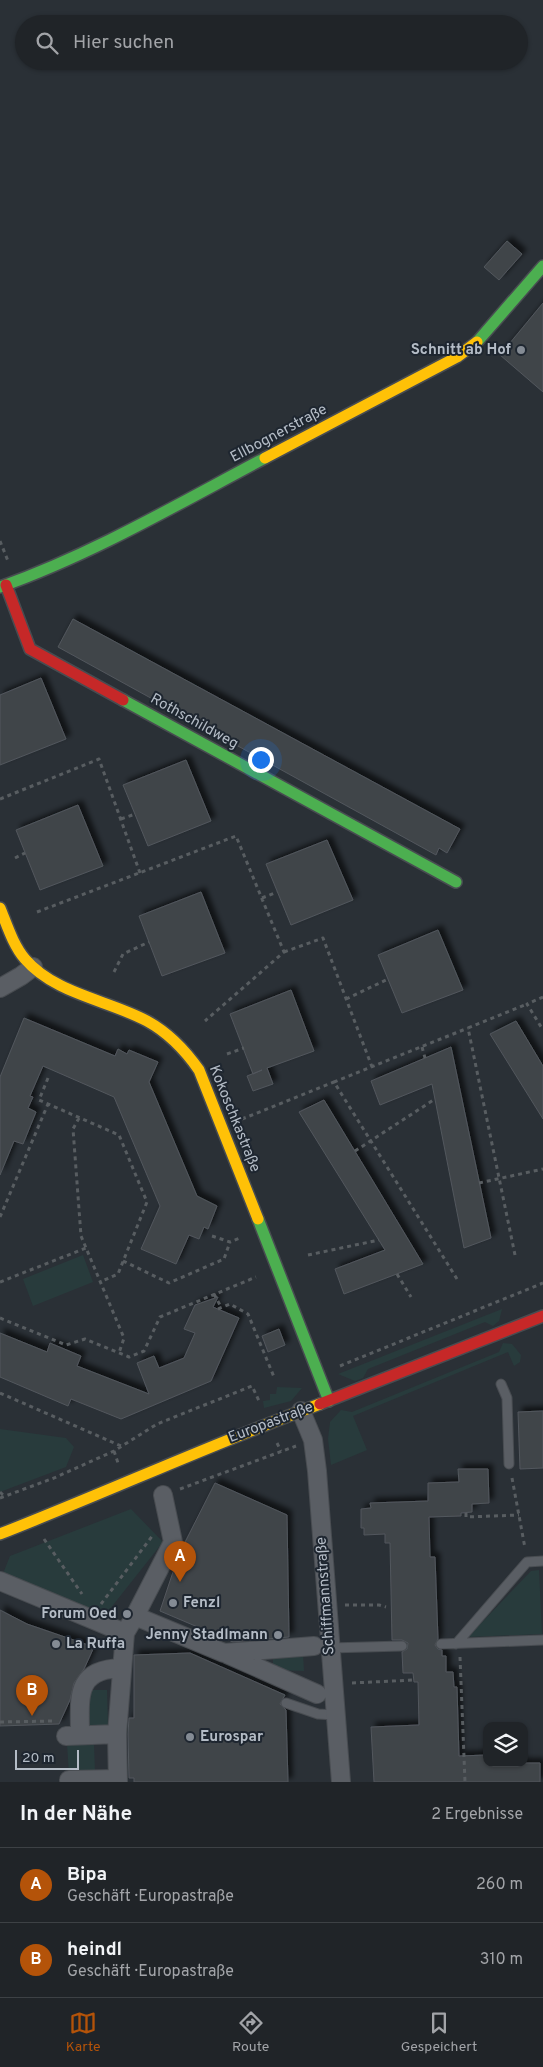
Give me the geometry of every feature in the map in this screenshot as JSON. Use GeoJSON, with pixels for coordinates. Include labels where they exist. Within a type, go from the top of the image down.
{"type":"FeatureCollection","features":[{"type":"Feature","properties":{"kind":"street","name":"Ellbognerstraße"},"geometry":{"type":"LineString","coordinates":[[3,586],[45,571],[96,547],[457,358],[473,347],[543,266]]}},
{"type":"Feature","properties":{"kind":"street","name":"Rothschildweg"},"geometry":{"type":"LineString","coordinates":[[3,586],[30,649],[456,882]]}},
{"type":"Feature","properties":{"kind":"street","name":"Kokoschkastraße"},"geometry":{"type":"LineString","coordinates":[[0,908],[14,942],[33,967],[51,980],[141,1017],[160,1027],[177,1041],[199,1070],[329,1401]]}},
{"type":"Feature","properties":{"kind":"street"},"geometry":{"type":"LineString","coordinates":[[0,988],[33,967]]}},
{"type":"Feature","properties":{"kind":"street","name":"Europastraße"},"geometry":{"type":"LineString","coordinates":[[0,1534],[102,1494],[269,1423],[543,1316]]}},
{"type":"Feature","properties":{"kind":"street","name":"Schiffmannstraße"},"geometry":{"type":"LineString","coordinates":[[302,1411],[313,1440],[317,1471],[322,1647],[335,1715],[341,1782]]}},
{"type":"Feature","properties":{"kind":"street"},"geometry":{"type":"LineString","coordinates":[[69,1780],[118,1780],[117,1734],[124,1633],[174,1542],[163,1495]]}},
{"type":"Feature","properties":{"kind":"street"},"geometry":{"type":"LineString","coordinates":[[0,1581],[124,1633]]}},
{"type":"Feature","properties":{"kind":"street"},"geometry":{"type":"LineString","coordinates":[[135,1616],[317,1694]]}},
{"type":"Feature","properties":{"kind":"street"},"geometry":{"type":"LineString","coordinates":[[224,1653],[322,1647]]}},
{"type":"Feature","properties":{"kind":"street"},"geometry":{"type":"LineString","coordinates":[[117,1734],[69,1731],[87,1678],[105,1668],[122,1668]]}},
{"type":"Feature","properties":{"kind":"lane"},"geometry":{"type":"LineString","coordinates":[[502,1384],[507,1398],[509,1464]]}},
{"type":"Feature","properties":{"kind":"lane"},"geometry":{"type":"LineString","coordinates":[[458,1644],[527,1562],[543,1561]]}},
{"type":"Feature","properties":{"kind":"lane"},"geometry":{"type":"LineString","coordinates":[[441,1644],[543,1640]]}},
{"type":"Feature","properties":{"kind":"lane"},"geometry":{"type":"LineString","coordinates":[[322,1647],[402,1646]]}},
{"type":"Feature","properties":{"kind":"lane"},"geometry":{"type":"LineString","coordinates":[[286,1704],[318,1714],[335,1715]]}},
{"type":"Feature","properties":{"kind":"path"},"geometry":{"type":"LineString","coordinates":[[0,799],[99,759],[140,873]]}},
{"type":"Feature","properties":{"kind":"path"},"geometry":{"type":"LineString","coordinates":[[120,819],[135,814]]}},
{"type":"Feature","properties":{"kind":"path"},"geometry":{"type":"LineString","coordinates":[[37,912],[236,836],[284,952]]}},
{"type":"Feature","properties":{"kind":"path"},"geometry":{"type":"LineString","coordinates":[[15,858],[25,853]]}},
{"type":"Feature","properties":{"kind":"path"},"geometry":{"type":"LineString","coordinates":[[262,898],[277,892]]}},
{"type":"Feature","properties":{"kind":"path"},"geometry":{"type":"LineString","coordinates":[[205,1021],[284,952],[323,938],[372,1068]]}},
{"type":"Feature","properties":{"kind":"path"},"geometry":{"type":"LineString","coordinates":[[114,972],[123,954],[149,942]]}},
{"type":"Feature","properties":{"kind":"path"},"geometry":{"type":"LineString","coordinates":[[346,999],[388,979]]}},
{"type":"Feature","properties":{"kind":"path"},"geometry":{"type":"LineString","coordinates":[[222,1128],[543,997]]}},
{"type":"Feature","properties":{"kind":"path"},"geometry":{"type":"LineString","coordinates":[[527,1004],[543,1030]]}},
{"type":"Feature","properties":{"kind":"path"},"geometry":{"type":"LineString","coordinates":[[468,1028],[515,1255]]}},
{"type":"Feature","properties":{"kind":"path"},"geometry":{"type":"LineString","coordinates":[[422,1047],[425,1058]]}},
{"type":"Feature","properties":{"kind":"path"},"geometry":{"type":"LineString","coordinates":[[227,1054],[244,1048]]}},
{"type":"Feature","properties":{"kind":"path"},"geometry":{"type":"LineString","coordinates":[[48,1078],[39,1100],[119,1135],[147,1202],[118,1274],[100,1282]]}},
{"type":"Feature","properties":{"kind":"path"},"geometry":{"type":"LineString","coordinates":[[334,1082],[457,1279]]}},
{"type":"Feature","properties":{"kind":"path"},"geometry":{"type":"LineString","coordinates":[[355,1151],[434,1099]]}},
{"type":"Feature","properties":{"kind":"path"},"geometry":{"type":"LineString","coordinates":[[0,1217],[48,1104]]}},
{"type":"Feature","properties":{"kind":"path"},"geometry":{"type":"LineString","coordinates":[[79,1118],[73,1129],[81,1236],[124,1338],[119,1353]]}},
{"type":"Feature","properties":{"kind":"path"},"geometry":{"type":"LineString","coordinates":[[479,1182],[543,1169]]}},
{"type":"Feature","properties":{"kind":"path"},"geometry":{"type":"LineString","coordinates":[[212,1236],[230,1242],[243,1237]]}},
{"type":"Feature","properties":{"kind":"path"},"geometry":{"type":"LineString","coordinates":[[308,1255],[379,1240]]}},
{"type":"Feature","properties":{"kind":"path"},"geometry":{"type":"LineString","coordinates":[[123,1261],[169,1283],[224,1259],[230,1242]]}},
{"type":"Feature","properties":{"kind":"path"},"geometry":{"type":"LineString","coordinates":[[0,1282],[86,1248]]}},
{"type":"Feature","properties":{"kind":"path"},"geometry":{"type":"LineString","coordinates":[[397,1274],[411,1297]]}},
{"type":"Feature","properties":{"kind":"path"},"geometry":{"type":"LineString","coordinates":[[0,1318],[66,1345],[85,1339],[129,1357],[144,1351],[160,1317],[257,1276]]}},
{"type":"Feature","properties":{"kind":"path"},"geometry":{"type":"LineString","coordinates":[[333,1368],[543,1283]]}},
{"type":"Feature","properties":{"kind":"path"},"geometry":{"type":"LineString","coordinates":[[214,1294],[219,1308],[230,1304],[248,1314],[274,1377]]}},
{"type":"Feature","properties":{"kind":"path"},"geometry":{"type":"LineString","coordinates":[[0,1492],[2,1497],[54,1478],[114,1452],[157,1424],[252,1386],[262,1409]]}},
{"type":"Feature","properties":{"kind":"path"},"geometry":{"type":"LineString","coordinates":[[0,1393],[121,1446]]}},
{"type":"Feature","properties":{"kind":"path"},"geometry":{"type":"LineString","coordinates":[[509,1464],[527,1562]]}},
{"type":"Feature","properties":{"kind":"path"},"geometry":{"type":"LineString","coordinates":[[466,1512],[466,1517],[519,1515]]}},
{"type":"Feature","properties":{"kind":"path"},"geometry":{"type":"LineString","coordinates":[[100,1606],[154,1533]]}},
{"type":"Feature","properties":{"kind":"path"},"geometry":{"type":"LineString","coordinates":[[46,1542],[84,1597]]}},
{"type":"Feature","properties":{"kind":"path"},"geometry":{"type":"LineString","coordinates":[[344,1606],[379,1604],[386,1607]]}},
{"type":"Feature","properties":{"kind":"path"},"geometry":{"type":"LineString","coordinates":[[458,1644],[465,1782]]}},
{"type":"Feature","properties":{"kind":"path"},"geometry":{"type":"LineString","coordinates":[[350,1684],[414,1680]]}},
{"type":"Feature","properties":{"kind":"path"},"geometry":{"type":"LineString","coordinates":[[0,1722],[69,1731]]}},
{"type":"Feature","properties":{"kind":"shaded area"},"geometry":{"type":"Polygon","coordinates":[[[83,1255],[93,1282],[33,1306],[23,1279],[83,1255]]]}},
{"type":"Feature","properties":{"kind":"shaded area"},"geometry":{"type":"Polygon","coordinates":[[[502,1309],[499,1321],[493,1326],[485,1322],[368,1369],[363,1378],[355,1381],[338,1374],[502,1309]]]}},
{"type":"Feature","properties":{"kind":"shaded area"},"geometry":{"type":"Polygon","coordinates":[[[503,1343],[512,1344],[521,1355],[520,1362],[514,1366],[508,1352],[353,1416],[367,1450],[331,1465],[328,1439],[330,1422],[341,1410],[352,1412],[499,1352],[503,1343]]]}},
{"type":"Feature","properties":{"kind":"shaded area"},"geometry":{"type":"Polygon","coordinates":[[[277,1387],[302,1388],[291,1401],[264,1408],[263,1401],[270,1400],[270,1394],[276,1394],[277,1387]]]}},
{"type":"Feature","properties":{"kind":"shaded area"},"geometry":{"type":"Polygon","coordinates":[[[0,1429],[66,1438],[74,1447],[66,1467],[0,1492],[0,1429]]]}},
{"type":"Feature","properties":{"kind":"shaded area"},"geometry":{"type":"Polygon","coordinates":[[[131,1509],[163,1542],[102,1619],[2,1576],[10,1556],[131,1509]]]}},
{"type":"Feature","properties":{"kind":"shaded area"},"geometry":{"type":"Polygon","coordinates":[[[539,1570],[542,1634],[468,1637],[531,1571],[539,1570]]]}},
{"type":"Feature","properties":{"kind":"shaded area"},"geometry":{"type":"Polygon","coordinates":[[[303,1654],[304,1671],[273,1670],[273,1656],[303,1654]]]}},
{"type":"Feature","properties":{"kind":"shaded area"},"geometry":{"type":"Polygon","coordinates":[[[85,1690],[107,1690],[108,1725],[86,1726],[85,1690]]]}},
{"type":"Feature","properties":{"kind":"shaded area"},"geometry":{"type":"Polygon","coordinates":[[[94,1743],[95,1773],[69,1774],[67,1744],[94,1743]]]}},
{"type":"Feature","properties":{"kind":"building"},"geometry":{"type":"Polygon","coordinates":[[[507,241],[522,254],[499,280],[484,267],[507,241]]]}},
{"type":"Feature","properties":{"kind":"building"},"geometry":{"type":"Polygon","coordinates":[[[543,303],[543,392],[500,355],[543,303]]]}},
{"type":"Feature","properties":{"kind":"building"},"geometry":{"type":"Polygon","coordinates":[[[73,619],[460,829],[447,853],[439,848],[436,855],[58,647],[73,619]]]}},
{"type":"Feature","properties":{"kind":"building"},"geometry":{"type":"Polygon","coordinates":[[[41,678],[66,739],[0,765],[0,695],[41,678]]]}},
{"type":"Feature","properties":{"kind":"building"},"geometry":{"type":"Polygon","coordinates":[[[186,760],[211,821],[148,846],[123,785],[186,760]]]}},
{"type":"Feature","properties":{"kind":"building"},"geometry":{"type":"Polygon","coordinates":[[[78,805],[103,866],[40,890],[16,830],[78,805]]]}},
{"type":"Feature","properties":{"kind":"building"},"geometry":{"type":"Polygon","coordinates":[[[327,840],[353,900],[291,925],[266,864],[327,840]]]}},
{"type":"Feature","properties":{"kind":"building"},"geometry":{"type":"Polygon","coordinates":[[[201,892],[225,953],[162,976],[139,916],[201,892]]]}},
{"type":"Feature","properties":{"kind":"building"},"geometry":{"type":"Polygon","coordinates":[[[438,930],[463,990],[402,1013],[378,955],[438,930]]]}},
{"type":"Feature","properties":{"kind":"building"},"geometry":{"type":"Polygon","coordinates":[[[291,990],[314,1051],[267,1068],[273,1084],[253,1091],[247,1076],[253,1074],[230,1014],[291,990]]]}},
{"type":"Feature","properties":{"kind":"building"},"geometry":{"type":"Polygon","coordinates":[[[24,1018],[115,1056],[118,1049],[127,1054],[129,1050],[158,1062],[149,1082],[197,1196],[217,1206],[208,1229],[204,1227],[199,1239],[189,1235],[176,1264],[141,1249],[160,1206],[114,1097],[43,1066],[30,1096],[33,1097],[28,1108],[36,1112],[23,1144],[14,1141],[0,1175],[0,1077],[24,1018]]]}},
{"type":"Feature","properties":{"kind":"building"},"geometry":{"type":"Polygon","coordinates":[[[516,1021],[543,1066],[543,1119],[490,1034],[516,1021]]]}},
{"type":"Feature","properties":{"kind":"building"},"geometry":{"type":"Polygon","coordinates":[[[451,1047],[491,1238],[464,1248],[432,1084],[380,1105],[371,1081],[451,1047]]]}},
{"type":"Feature","properties":{"kind":"building"},"geometry":{"type":"Polygon","coordinates":[[[324,1100],[423,1264],[344,1294],[335,1269],[385,1250],[299,1112],[324,1100]]]}},
{"type":"Feature","properties":{"kind":"building"},"geometry":{"type":"Polygon","coordinates":[[[218,1297],[213,1307],[239,1318],[211,1381],[121,1419],[71,1399],[68,1406],[0,1377],[0,1333],[47,1352],[50,1343],[81,1356],[77,1366],[149,1394],[137,1363],[154,1356],[159,1368],[184,1358],[195,1333],[184,1329],[195,1305],[218,1297]]]}},
{"type":"Feature","properties":{"kind":"building"},"geometry":{"type":"Polygon","coordinates":[[[279,1329],[285,1345],[268,1352],[262,1336],[279,1329]]]}},
{"type":"Feature","properties":{"kind":"building"},"geometry":{"type":"Polygon","coordinates":[[[543,1411],[543,1468],[520,1469],[518,1412],[543,1411]]]}},
{"type":"Feature","properties":{"kind":"building"},"geometry":{"type":"Polygon","coordinates":[[[458,1469],[488,1469],[489,1503],[472,1504],[472,1512],[461,1513],[461,1516],[429,1517],[430,1557],[435,1557],[438,1639],[435,1645],[438,1649],[442,1650],[442,1656],[446,1656],[446,1672],[453,1672],[454,1687],[457,1687],[459,1756],[483,1755],[483,1767],[528,1767],[528,1763],[540,1763],[540,1782],[374,1782],[371,1727],[419,1725],[418,1682],[414,1682],[413,1673],[403,1673],[402,1652],[407,1649],[408,1643],[402,1640],[392,1640],[390,1543],[385,1543],[385,1534],[364,1535],[364,1528],[361,1528],[361,1509],[371,1508],[370,1503],[428,1501],[428,1483],[459,1482],[458,1469]]]}},
{"type":"Feature","properties":{"kind":"building"},"geometry":{"type":"Polygon","coordinates":[[[215,1483],[287,1515],[289,1637],[233,1642],[160,1611],[179,1554],[215,1483]]]}},
{"type":"Feature","properties":{"kind":"building"},"geometry":{"type":"Polygon","coordinates":[[[0,1610],[27,1624],[94,1647],[84,1669],[74,1683],[70,1700],[59,1724],[0,1726],[0,1610]]]}},
{"type":"Feature","properties":{"kind":"building"},"geometry":{"type":"Polygon","coordinates":[[[190,1653],[285,1695],[280,1704],[286,1710],[288,1782],[134,1782],[134,1778],[129,1778],[128,1734],[129,1718],[134,1718],[134,1655],[190,1653]]]}},
{"type":"Feature","properties":{"kind":"traffic: fast"},"geometry":{"type":"LineString","coordinates":[[477,342],[543,266]]}},
{"type":"Feature","properties":{"kind":"traffic: fast"},"geometry":{"type":"LineString","coordinates":[[0,587],[35,574],[102,544],[265,458]]}},
{"type":"Feature","properties":{"kind":"traffic: fast"},"geometry":{"type":"LineString","coordinates":[[123,700],[456,882]]}},
{"type":"Feature","properties":{"kind":"traffic: fast"},"geometry":{"type":"LineString","coordinates":[[258,1219],[329,1401]]}},
{"type":"Feature","properties":{"kind":"traffic: slow"},"geometry":{"type":"LineString","coordinates":[[265,458],[457,357],[477,342]]}},
{"type":"Feature","properties":{"kind":"traffic: slow"},"geometry":{"type":"LineString","coordinates":[[0,908],[17,948],[37,971],[51,981],[147,1021],[176,1042],[188,1056],[199,1070],[258,1219]]}},
{"type":"Feature","properties":{"kind":"traffic: slow"},"geometry":{"type":"LineString","coordinates":[[0,1534],[239,1435],[320,1404]]}},
{"type":"Feature","properties":{"kind":"traffic: jam"},"geometry":{"type":"LineString","coordinates":[[6,585],[30,649],[123,700]]}},
{"type":"Feature","properties":{"kind":"traffic: jam"},"geometry":{"type":"LineString","coordinates":[[320,1404],[543,1316]]}},
{"type":"Feature","properties":{"kind":"place","name":"Schnitt ab Hof"},"geometry":{"type":"Point","coordinates":[521,350]}},
{"type":"Feature","properties":{"kind":"place","name":"Bipa"},"geometry":{"type":"Point","coordinates":[180,1582]}},
{"type":"Feature","properties":{"kind":"place","name":"Fenzl"},"geometry":{"type":"Point","coordinates":[173,1603]}},
{"type":"Feature","properties":{"kind":"place","name":"Forum Oed"},"geometry":{"type":"Point","coordinates":[127,1614]}},
{"type":"Feature","properties":{"kind":"place","name":"Jenny Stadlmann"},"geometry":{"type":"Point","coordinates":[278,1635]}},
{"type":"Feature","properties":{"kind":"place","name":"La Ruffa"},"geometry":{"type":"Point","coordinates":[56,1644]}},
{"type":"Feature","properties":{"kind":"place","name":"heindl"},"geometry":{"type":"Point","coordinates":[32,1716]}},
{"type":"Feature","properties":{"kind":"place","name":"Eurospar"},"geometry":{"type":"Point","coordinates":[190,1737]}}]}
